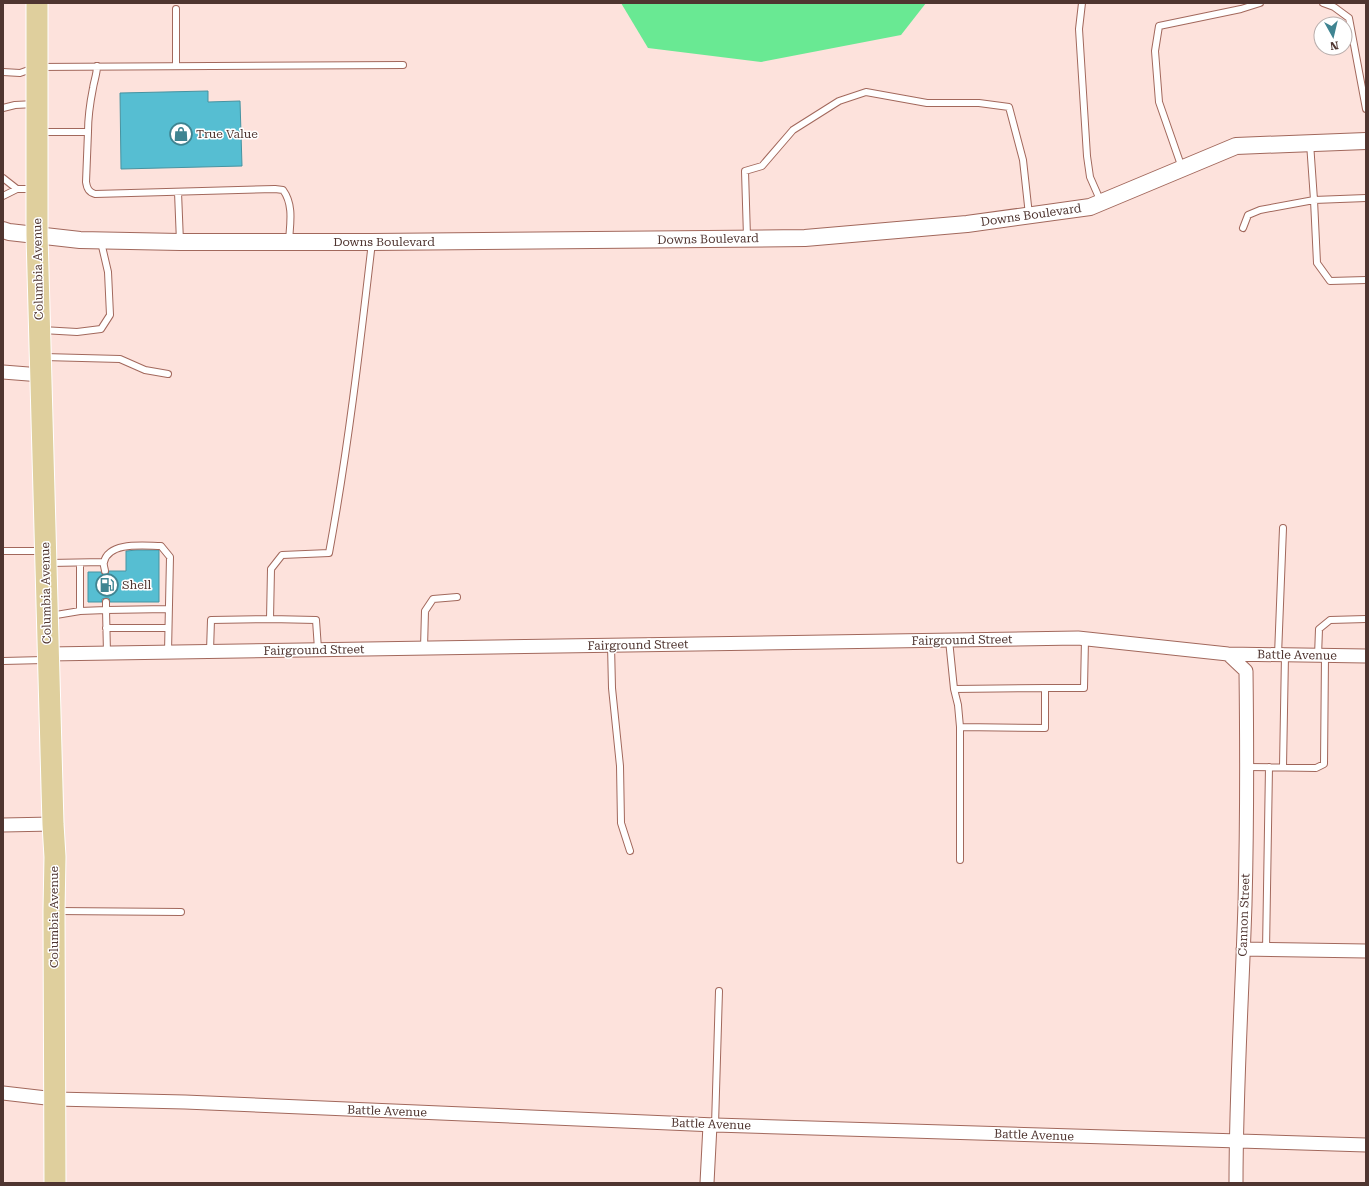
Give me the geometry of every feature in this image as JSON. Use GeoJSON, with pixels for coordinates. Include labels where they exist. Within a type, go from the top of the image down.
{"type":"FeatureCollection","features":[{"type":"Feature","properties":{"kind":"main road","name":"Columbia Avenue"},"geometry":{"type":"LineString","coordinates":[[37,3],[37,132],[27,189],[37,235],[40,330],[45,557],[55,857],[56,1183]]}},
{"type":"Feature","properties":{"kind":"street","name":"Downs Boulevard"},"geometry":{"type":"LineString","coordinates":[[3,230],[37,235],[101,240],[180,242],[372,242],[813,237],[967,224],[1090,207],[1236,146],[1366,141]]}},
{"type":"Feature","properties":{"kind":"street"},"geometry":{"type":"LineString","coordinates":[[3,372],[41,366]]}},
{"type":"Feature","properties":{"kind":"street","name":"Fairground Street"},"geometry":{"type":"LineString","coordinates":[[48,657],[107,653],[318,649],[1085,639],[1228,654]]}},
{"type":"Feature","properties":{"kind":"street","name":"Battle Avenue"},"geometry":{"type":"LineString","coordinates":[[1228,654],[1366,656]]}},
{"type":"Feature","properties":{"kind":"street","name":"Cannon Street"},"geometry":{"type":"LineString","coordinates":[[1228,654],[1246,671],[1247,767],[1236,1183]]}},
{"type":"Feature","properties":{"kind":"street"},"geometry":{"type":"LineString","coordinates":[[3,825],[53,824]]}},
{"type":"Feature","properties":{"kind":"street"},"geometry":{"type":"LineString","coordinates":[[1243,950],[1366,951]]}},
{"type":"Feature","properties":{"kind":"street","name":"Battle Avenue"},"geometry":{"type":"LineString","coordinates":[[3,1093],[55,1099],[185,1102],[713,1125],[1366,1145]]}},
{"type":"Feature","properties":{"kind":"street"},"geometry":{"type":"LineString","coordinates":[[707,1183],[713,1125]]}},
{"type":"Feature","properties":{"kind":"lane"},"geometry":{"type":"LineString","coordinates":[[1082,3],[1079,29],[1087,156],[1090,177],[1101,202]]}},
{"type":"Feature","properties":{"kind":"lane"},"geometry":{"type":"LineString","coordinates":[[1182,168],[1159,102],[1155,51],[1159,26],[1241,9],[1260,3]]}},
{"type":"Feature","properties":{"kind":"lane"},"geometry":{"type":"LineString","coordinates":[[1323,3],[1334,7],[1349,18],[1366,109]]}},
{"type":"Feature","properties":{"kind":"lane"},"geometry":{"type":"LineString","coordinates":[[176,10],[176,66]]}},
{"type":"Feature","properties":{"kind":"lane"},"geometry":{"type":"LineString","coordinates":[[3,72],[20,73],[37,68],[97,66],[403,65]]}},
{"type":"Feature","properties":{"kind":"lane"},"geometry":{"type":"LineString","coordinates":[[97,66],[88,113],[86,182],[87,188],[91,192],[95,194],[102,194],[283,190],[289,197],[291,211],[289,242]]}},
{"type":"Feature","properties":{"kind":"lane"},"geometry":{"type":"LineString","coordinates":[[747,238],[745,171],[762,166],[793,130],[839,101],[866,92],[927,103],[979,104],[1009,107],[1023,160],[1029,215]]}},
{"type":"Feature","properties":{"kind":"lane"},"geometry":{"type":"LineString","coordinates":[[3,108],[15,105],[37,104]]}},
{"type":"Feature","properties":{"kind":"lane"},"geometry":{"type":"LineString","coordinates":[[37,132],[88,132]]}},
{"type":"Feature","properties":{"kind":"lane"},"geometry":{"type":"LineString","coordinates":[[1310,143],[1317,263],[1330,281],[1366,280]]}},
{"type":"Feature","properties":{"kind":"lane"},"geometry":{"type":"LineString","coordinates":[[3,178],[27,189]]}},
{"type":"Feature","properties":{"kind":"lane"},"geometry":{"type":"LineString","coordinates":[[3,196],[27,189]]}},
{"type":"Feature","properties":{"kind":"lane"},"geometry":{"type":"LineString","coordinates":[[178,192],[180,242]]}},
{"type":"Feature","properties":{"kind":"lane"},"geometry":{"type":"LineString","coordinates":[[1243,228],[1248,215],[1260,210],[1314,200],[1366,198]]}},
{"type":"Feature","properties":{"kind":"lane"},"geometry":{"type":"LineString","coordinates":[[40,330],[77,332],[101,329],[110,315],[108,272],[101,240]]}},
{"type":"Feature","properties":{"kind":"lane"},"geometry":{"type":"LineString","coordinates":[[270,619],[271,569],[282,555],[329,553],[337,510],[354,391],[372,242]]}},
{"type":"Feature","properties":{"kind":"lane"},"geometry":{"type":"LineString","coordinates":[[41,366],[120,359],[145,370],[168,374]]}},
{"type":"Feature","properties":{"kind":"lane"},"geometry":{"type":"LineString","coordinates":[[1283,528],[1283,767]]}},
{"type":"Feature","properties":{"kind":"lane"},"geometry":{"type":"LineString","coordinates":[[105,572],[104,562],[111,551],[123,546],[161,546],[170,557],[168,652]]}},
{"type":"Feature","properties":{"kind":"lane"},"geometry":{"type":"LineString","coordinates":[[3,551],[80,563],[104,562]]}},
{"type":"Feature","properties":{"kind":"lane"},"geometry":{"type":"LineString","coordinates":[[80,563],[80,611]]}},
{"type":"Feature","properties":{"kind":"lane"},"geometry":{"type":"LineString","coordinates":[[424,648],[425,611],[433,599],[457,596]]}},
{"type":"Feature","properties":{"kind":"lane"},"geometry":{"type":"LineString","coordinates":[[106,602],[107,653]]}},
{"type":"Feature","properties":{"kind":"lane"},"geometry":{"type":"LineString","coordinates":[[47,616],[80,611],[168,609]]}},
{"type":"Feature","properties":{"kind":"lane"},"geometry":{"type":"LineString","coordinates":[[210,651],[211,620],[316,620],[318,649]]}},
{"type":"Feature","properties":{"kind":"lane"},"geometry":{"type":"LineString","coordinates":[[1247,767],[1269,766],[1316,768],[1324,764],[1322,656],[1319,629],[1330,620],[1366,620]]}},
{"type":"Feature","properties":{"kind":"lane"},"geometry":{"type":"LineString","coordinates":[[106,628],[168,628]]}},
{"type":"Feature","properties":{"kind":"lane"},"geometry":{"type":"LineString","coordinates":[[954,689],[1084,688],[1085,639]]}},
{"type":"Feature","properties":{"kind":"lane"},"geometry":{"type":"LineString","coordinates":[[949,640],[960,728],[960,860]]}},
{"type":"Feature","properties":{"kind":"lane"},"geometry":{"type":"LineString","coordinates":[[611,645],[612,688],[620,766],[621,823],[630,851]]}},
{"type":"Feature","properties":{"kind":"lane"},"geometry":{"type":"LineString","coordinates":[[3,661],[48,657]]}},
{"type":"Feature","properties":{"kind":"lane"},"geometry":{"type":"LineString","coordinates":[[960,728],[1045,728],[1045,688]]}},
{"type":"Feature","properties":{"kind":"lane"},"geometry":{"type":"LineString","coordinates":[[1266,950],[1269,766]]}},
{"type":"Feature","properties":{"kind":"lane"},"geometry":{"type":"LineString","coordinates":[[54,911],[181,912]]}},
{"type":"Feature","properties":{"kind":"lane"},"geometry":{"type":"LineString","coordinates":[[713,1125],[719,991]]}},
{"type":"Feature","properties":{"kind":"shaded area"},"geometry":{"type":"Polygon","coordinates":[[[621,3],[926,3],[901,35],[761,62],[648,48],[621,3]]]}},
{"type":"Feature","properties":{"kind":"building","name":"True Value"},"geometry":{"type":"Polygon","coordinates":[[[208,91],[208,102],[240,101],[242,166],[121,169],[120,93],[208,91]]]}},
{"type":"Feature","properties":{"kind":"building"},"geometry":{"type":"Polygon","coordinates":[[[159,550],[159,602],[110,602],[109,598],[106,598],[102,599],[102,602],[88,602],[88,572],[101,572],[105,575],[108,574],[109,571],[126,571],[126,551],[159,550]]]}},
{"type":"Feature","properties":{"kind":"place","name":"True Value"},"geometry":{"type":"Point","coordinates":[181,134]}},
{"type":"Feature","properties":{"kind":"place","name":"Shell"},"geometry":{"type":"Point","coordinates":[107,585]}}]}
